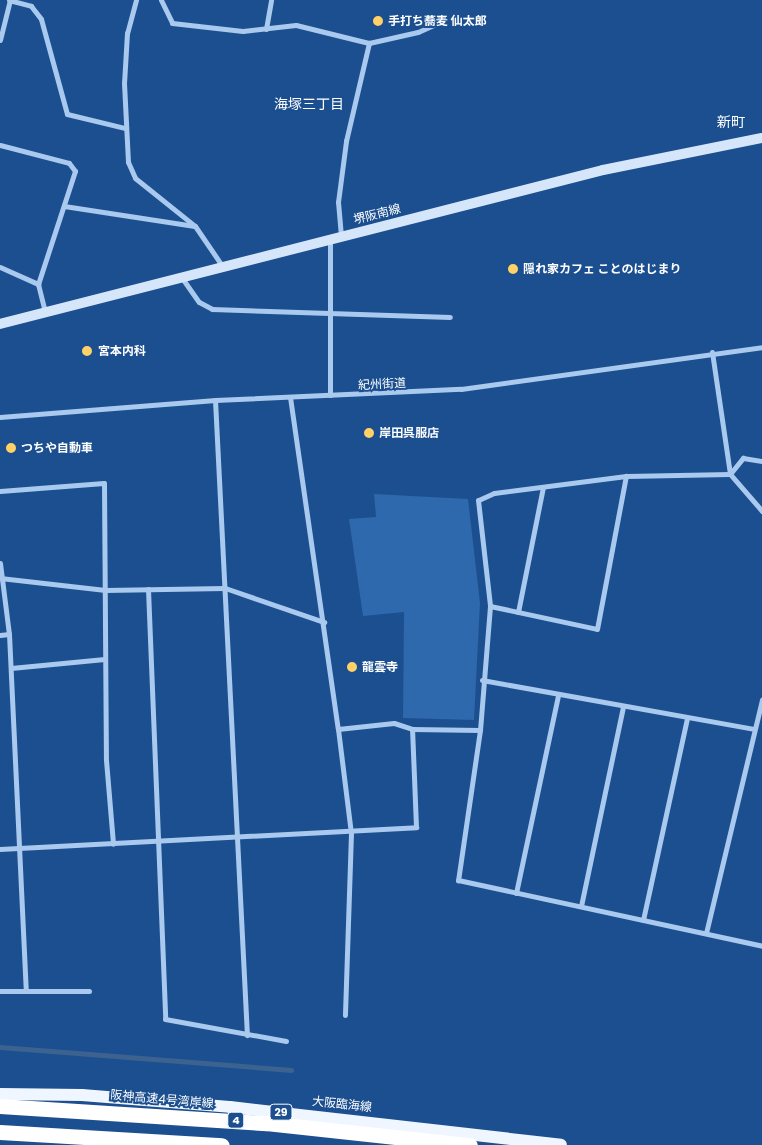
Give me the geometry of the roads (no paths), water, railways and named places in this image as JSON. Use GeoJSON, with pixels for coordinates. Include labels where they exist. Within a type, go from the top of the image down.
{"type":"FeatureCollection","features":[{"type":"Feature","properties":{"kind":"highway","name":"阪神高速4号湾岸線"},"geometry":{"type":"LineString","coordinates":[[0,1106],[257,1122],[470,1145]]}},
{"type":"Feature","properties":{"kind":"highway","name":"4"},"geometry":{"type":"LineString","coordinates":[[0,1132],[222,1145]]}},
{"type":"Feature","properties":{"kind":"main road","name":"堺阪南線"},"geometry":{"type":"LineString","coordinates":[[0,324],[603,170],[762,138]]}},
{"type":"Feature","properties":{"kind":"main road","name":"大阪臨海線"},"geometry":{"type":"LineString","coordinates":[[0,1094],[82,1094],[230,1107],[561,1145]]}},
{"type":"Feature","properties":{"kind":"street"},"geometry":{"type":"LineString","coordinates":[[0,40],[9,0],[31,6],[41,19],[68,114],[125,128]]}},
{"type":"Feature","properties":{"kind":"street"},"geometry":{"type":"LineString","coordinates":[[136,0],[127,33],[125,128],[128,162],[135,178],[195,226],[223,267]]}},
{"type":"Feature","properties":{"kind":"street"},"geometry":{"type":"LineString","coordinates":[[160,0],[172,23],[266,30],[296,25],[369,43],[418,32],[438,23]]}},
{"type":"Feature","properties":{"kind":"street"},"geometry":{"type":"LineString","coordinates":[[266,30],[271,0]]}},
{"type":"Feature","properties":{"kind":"street"},"geometry":{"type":"LineString","coordinates":[[341,236],[338,202],[345,150],[369,43]]}},
{"type":"Feature","properties":{"kind":"street"},"geometry":{"type":"LineString","coordinates":[[0,145],[69,163],[75,171],[38,284],[46,313]]}},
{"type":"Feature","properties":{"kind":"street"},"geometry":{"type":"LineString","coordinates":[[64,206],[195,226]]}},
{"type":"Feature","properties":{"kind":"street"},"geometry":{"type":"LineString","coordinates":[[330,239],[330,395]]}},
{"type":"Feature","properties":{"kind":"street"},"geometry":{"type":"LineString","coordinates":[[0,267],[38,284]]}},
{"type":"Feature","properties":{"kind":"street"},"geometry":{"type":"LineString","coordinates":[[182,277],[199,302],[212,308],[450,317]]}},
{"type":"Feature","properties":{"kind":"street","name":"紀州街道"},"geometry":{"type":"LineString","coordinates":[[0,417],[215,400],[461,389],[712,352],[762,348]]}},
{"type":"Feature","properties":{"kind":"street"},"geometry":{"type":"LineString","coordinates":[[712,352],[730,474],[762,511]]}},
{"type":"Feature","properties":{"kind":"street"},"geometry":{"type":"LineString","coordinates":[[290,397],[324,622],[351,833],[345,1015]]}},
{"type":"Feature","properties":{"kind":"street"},"geometry":{"type":"LineString","coordinates":[[215,400],[247,1035]]}},
{"type":"Feature","properties":{"kind":"street"},"geometry":{"type":"LineString","coordinates":[[762,461],[743,458],[730,474],[626,476],[543,487],[478,500],[490,606],[482,680],[480,730],[458,880],[762,946]]}},
{"type":"Feature","properties":{"kind":"street"},"geometry":{"type":"LineString","coordinates":[[490,606],[597,629],[626,476]]}},
{"type":"Feature","properties":{"kind":"street"},"geometry":{"type":"LineString","coordinates":[[0,491],[104,483],[105,659],[113,844]]}},
{"type":"Feature","properties":{"kind":"street"},"geometry":{"type":"LineString","coordinates":[[518,612],[543,487]]}},
{"type":"Feature","properties":{"kind":"street"},"geometry":{"type":"LineString","coordinates":[[0,563],[9,634],[26,991]]}},
{"type":"Feature","properties":{"kind":"street"},"geometry":{"type":"LineString","coordinates":[[1,578],[105,590],[224,588],[324,622]]}},
{"type":"Feature","properties":{"kind":"street"},"geometry":{"type":"LineString","coordinates":[[148,589],[155,841],[165,1019],[286,1041]]}},
{"type":"Feature","properties":{"kind":"street"},"geometry":{"type":"LineString","coordinates":[[0,635],[9,634]]}},
{"type":"Feature","properties":{"kind":"street"},"geometry":{"type":"LineString","coordinates":[[11,668],[105,659]]}},
{"type":"Feature","properties":{"kind":"street"},"geometry":{"type":"LineString","coordinates":[[482,680],[686,719],[754,729]]}},
{"type":"Feature","properties":{"kind":"street"},"geometry":{"type":"LineString","coordinates":[[516,893],[558,695]]}},
{"type":"Feature","properties":{"kind":"street"},"geometry":{"type":"LineString","coordinates":[[706,933],[762,700]]}},
{"type":"Feature","properties":{"kind":"street"},"geometry":{"type":"LineString","coordinates":[[581,906],[623,707]]}},
{"type":"Feature","properties":{"kind":"street"},"geometry":{"type":"LineString","coordinates":[[643,920],[686,719]]}},
{"type":"Feature","properties":{"kind":"street"},"geometry":{"type":"LineString","coordinates":[[338,729],[394,723],[412,729],[480,730]]}},
{"type":"Feature","properties":{"kind":"street"},"geometry":{"type":"LineString","coordinates":[[0,850],[155,841],[238,840],[416,827],[412,729]]}},
{"type":"Feature","properties":{"kind":"street"},"geometry":{"type":"LineString","coordinates":[[0,991],[89,991]]}},
{"type":"Feature","properties":{"kind":"waterway"},"geometry":{"type":"LineString","coordinates":[[0,1047],[291,1070]]}},
{"type":"Feature","properties":{"kind":"place","name":"手打ち蕎麦 仙太郎"},"geometry":{"type":"Point","coordinates":[378,21]}},
{"type":"Feature","properties":{"kind":"place","name":"隠れ家カフェ ことのはじまり"},"geometry":{"type":"Point","coordinates":[513,269]}},
{"type":"Feature","properties":{"kind":"place","name":"宮本内科"},"geometry":{"type":"Point","coordinates":[87,351]}},
{"type":"Feature","properties":{"kind":"place","name":"岸田呉服店"},"geometry":{"type":"Point","coordinates":[369,433]}},
{"type":"Feature","properties":{"kind":"place","name":"つちや自動車"},"geometry":{"type":"Point","coordinates":[11,448]}},
{"type":"Feature","properties":{"kind":"place","name":"龍雲寺"},"geometry":{"type":"Point","coordinates":[352,667]}},
{"type":"Feature","properties":{"kind":"district","name":"海塚三丁目"},"geometry":{"type":"Point","coordinates":[309,104]}},
{"type":"Feature","properties":{"kind":"district","name":"新町"},"geometry":{"type":"Point","coordinates":[731,122]}}]}
